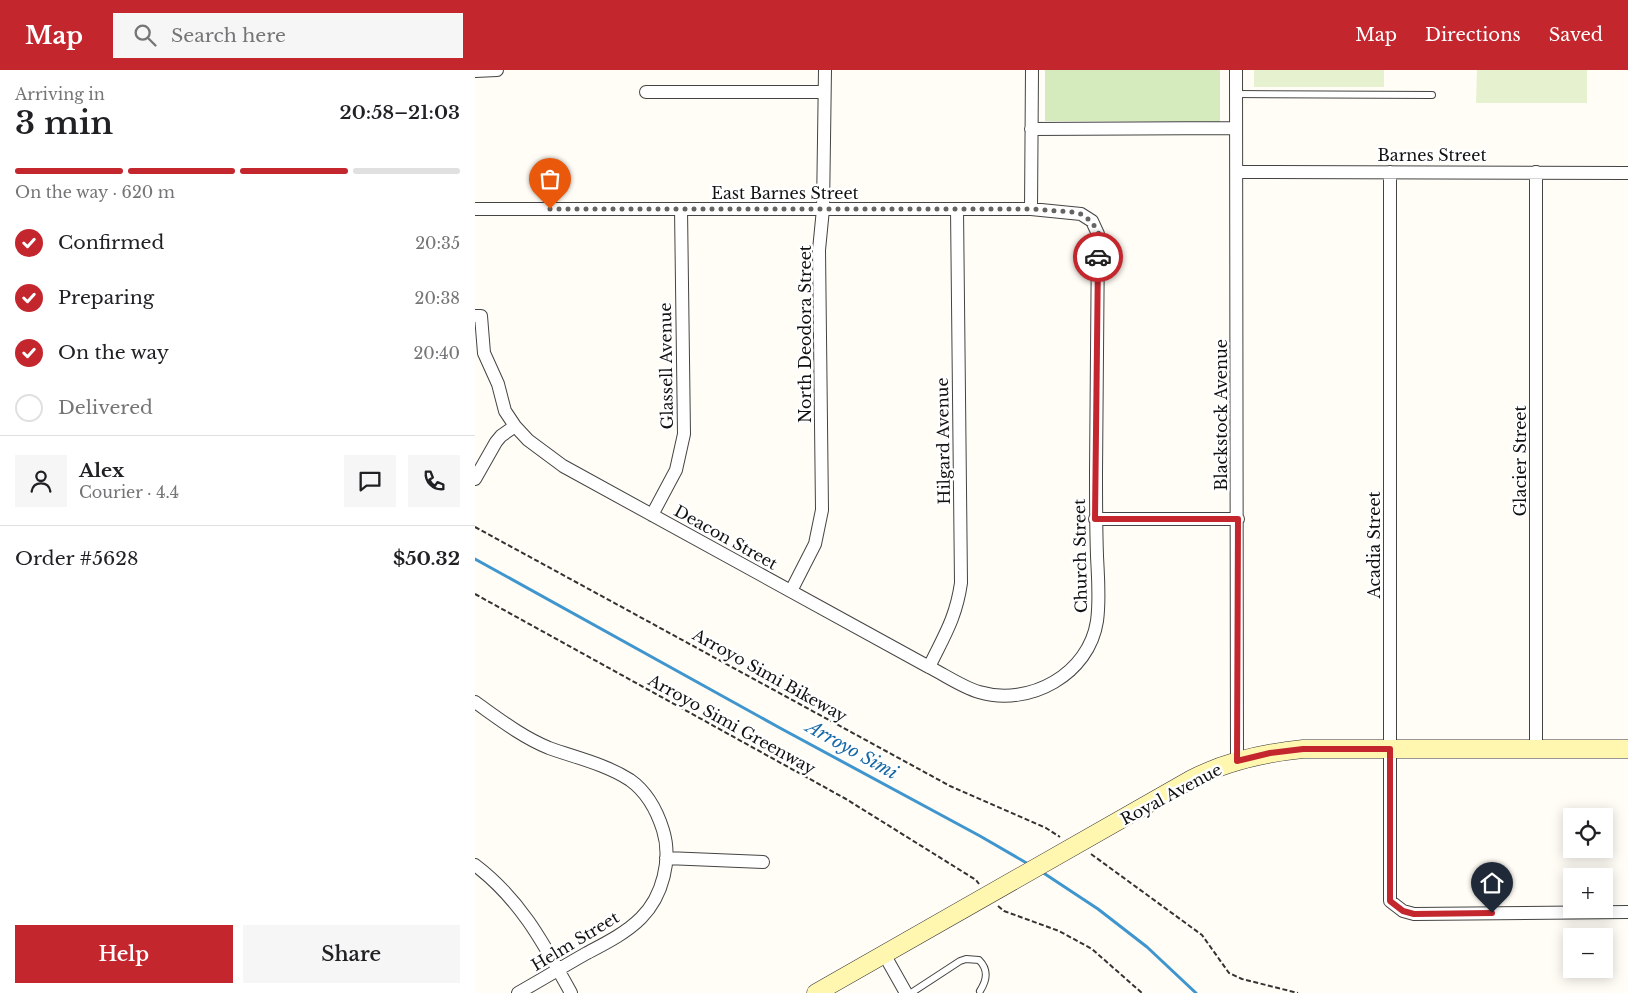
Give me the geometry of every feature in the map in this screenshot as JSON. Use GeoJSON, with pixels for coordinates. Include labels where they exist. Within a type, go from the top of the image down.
{"type":"FeatureCollection","features":[{"type":"Feature","properties":{"kind":"main road","name":"Royal Avenue"},"geometry":{"type":"LineString","coordinates":[[816,993],[1197,777],[1212,769],[1237,761],[1270,753],[1303,749],[1628,749]]}},
{"type":"Feature","properties":{"kind":"street"},"geometry":{"type":"LineString","coordinates":[[475,70],[497,70]]}},
{"type":"Feature","properties":{"kind":"street","name":"North Deodora Street"},"geometry":{"type":"LineString","coordinates":[[791,591],[815,544],[822,510],[819,250],[823,209],[825,70]]}},
{"type":"Feature","properties":{"kind":"street"},"geometry":{"type":"LineString","coordinates":[[1031,209],[1032,70]]}},
{"type":"Feature","properties":{"kind":"street","name":"Blackstock Avenue"},"geometry":{"type":"LineString","coordinates":[[1236,70],[1237,761]]}},
{"type":"Feature","properties":{"kind":"street"},"geometry":{"type":"LineString","coordinates":[[646,92],[824,92]]}},
{"type":"Feature","properties":{"kind":"street"},"geometry":{"type":"LineString","coordinates":[[1031,129],[1236,128]]}},
{"type":"Feature","properties":{"kind":"street","name":"Barnes Street"},"geometry":{"type":"LineString","coordinates":[[1237,172],[1628,173]]}},
{"type":"Feature","properties":{"kind":"street","name":"Acadia Street"},"geometry":{"type":"LineString","coordinates":[[1390,172],[1390,901],[1403,911],[1414,914],[1628,912]]}},
{"type":"Feature","properties":{"kind":"street","name":"Glacier Street"},"geometry":{"type":"LineString","coordinates":[[1536,172],[1536,750]]}},
{"type":"Feature","properties":{"kind":"street","name":"East Barnes Street"},"geometry":{"type":"LineString","coordinates":[[475,209],[1031,209],[1073,212],[1081,214],[1092,222]]}},
{"type":"Feature","properties":{"kind":"street","name":"Glassell Avenue"},"geometry":{"type":"LineString","coordinates":[[652,515],[676,470],[684,434],[681,209]]}},
{"type":"Feature","properties":{"kind":"street","name":"Hilgard Avenue"},"geometry":{"type":"LineString","coordinates":[[929,666],[953,620],[961,583],[957,209]]}},
{"type":"Feature","properties":{"kind":"street","name":"Church Street"},"geometry":{"type":"LineString","coordinates":[[929,666],[977,692],[1001,696],[1036,691],[1052,685],[1063,677],[1086,650],[1097,623],[1099,605],[1095,519],[1099,234],[1092,222]]}},
{"type":"Feature","properties":{"kind":"street","name":"Deacon Street"},"geometry":{"type":"LineString","coordinates":[[475,316],[481,316],[484,353],[498,384],[505,411],[528,440],[563,466],[929,666]]}},
{"type":"Feature","properties":{"kind":"street"},"geometry":{"type":"LineString","coordinates":[[475,479],[496,442],[515,426]]}},
{"type":"Feature","properties":{"kind":"street"},"geometry":{"type":"LineString","coordinates":[[1095,519],[1238,519]]}},
{"type":"Feature","properties":{"kind":"street","name":"Helm Street"},"geometry":{"type":"LineString","coordinates":[[475,702],[519,734],[548,747],[609,768],[632,782],[647,797],[658,815],[665,837],[665,872],[651,906],[641,918],[621,934],[518,993]]}},
{"type":"Feature","properties":{"kind":"street"},"geometry":{"type":"LineString","coordinates":[[666,858],[763,862]]}},
{"type":"Feature","properties":{"kind":"street"},"geometry":{"type":"LineString","coordinates":[[475,865],[503,889],[531,922],[571,993]]}},
{"type":"Feature","properties":{"kind":"street"},"geometry":{"type":"LineString","coordinates":[[884,954],[906,993]]}},
{"type":"Feature","properties":{"kind":"lane"},"geometry":{"type":"LineString","coordinates":[[1236,94],[1432,95]]}},
{"type":"Feature","properties":{"kind":"lane"},"geometry":{"type":"LineString","coordinates":[[911,993],[960,962],[973,958],[979,960],[987,971],[980,991]]}},
{"type":"Feature","properties":{"kind":"path","name":"Arroyo Simi Bikeway"},"geometry":{"type":"LineString","coordinates":[[475,527],[950,786],[1046,828],[1057,835]]}},
{"type":"Feature","properties":{"kind":"path","name":"Arroyo Simi Greenway"},"geometry":{"type":"LineString","coordinates":[[475,594],[846,799],[975,880]]}},
{"type":"Feature","properties":{"kind":"path"},"geometry":{"type":"LineString","coordinates":[[1092,854],[1202,935],[1229,973],[1242,979],[1298,993]]}},
{"type":"Feature","properties":{"kind":"path"},"geometry":{"type":"LineString","coordinates":[[1001,908],[1059,931],[1092,949],[1142,993]]}},
{"type":"Feature","properties":{"kind":"green space"},"geometry":{"type":"Polygon","coordinates":[[[1045,70],[1220,70],[1220,122],[1045,121],[1045,70]]]}},
{"type":"Feature","properties":{"kind":"green space"},"geometry":{"type":"Polygon","coordinates":[[[1254,70],[1384,70],[1384,87],[1254,87],[1254,70]]]}},
{"type":"Feature","properties":{"kind":"green space"},"geometry":{"type":"Polygon","coordinates":[[[1477,70],[1587,70],[1587,103],[1476,103],[1477,70]]]}},
{"type":"Feature","properties":{"kind":"waterway","name":"Arroyo Simi"},"geometry":{"type":"LineString","coordinates":[[475,559],[1030,865]]}},
{"type":"Feature","properties":{"kind":"waterway","name":"Arroyo Simi"},"geometry":{"type":"LineString","coordinates":[[1042,872],[1098,909],[1147,947],[1196,993]]}},
{"type":"Feature","properties":{"kind":"way so far"},"geometry":{"type":"LineString","coordinates":[[550,209],[1031,209],[1073,212],[1081,214],[1092,222],[1099,234],[1098,257]]}},
{"type":"Feature","properties":{"kind":"route"},"geometry":{"type":"LineString","coordinates":[[1098,257],[1095,519],[1238,519],[1237,761],[1270,753],[1303,749],[1390,749],[1390,901],[1403,911],[1414,914],[1492,913]]}}]}
